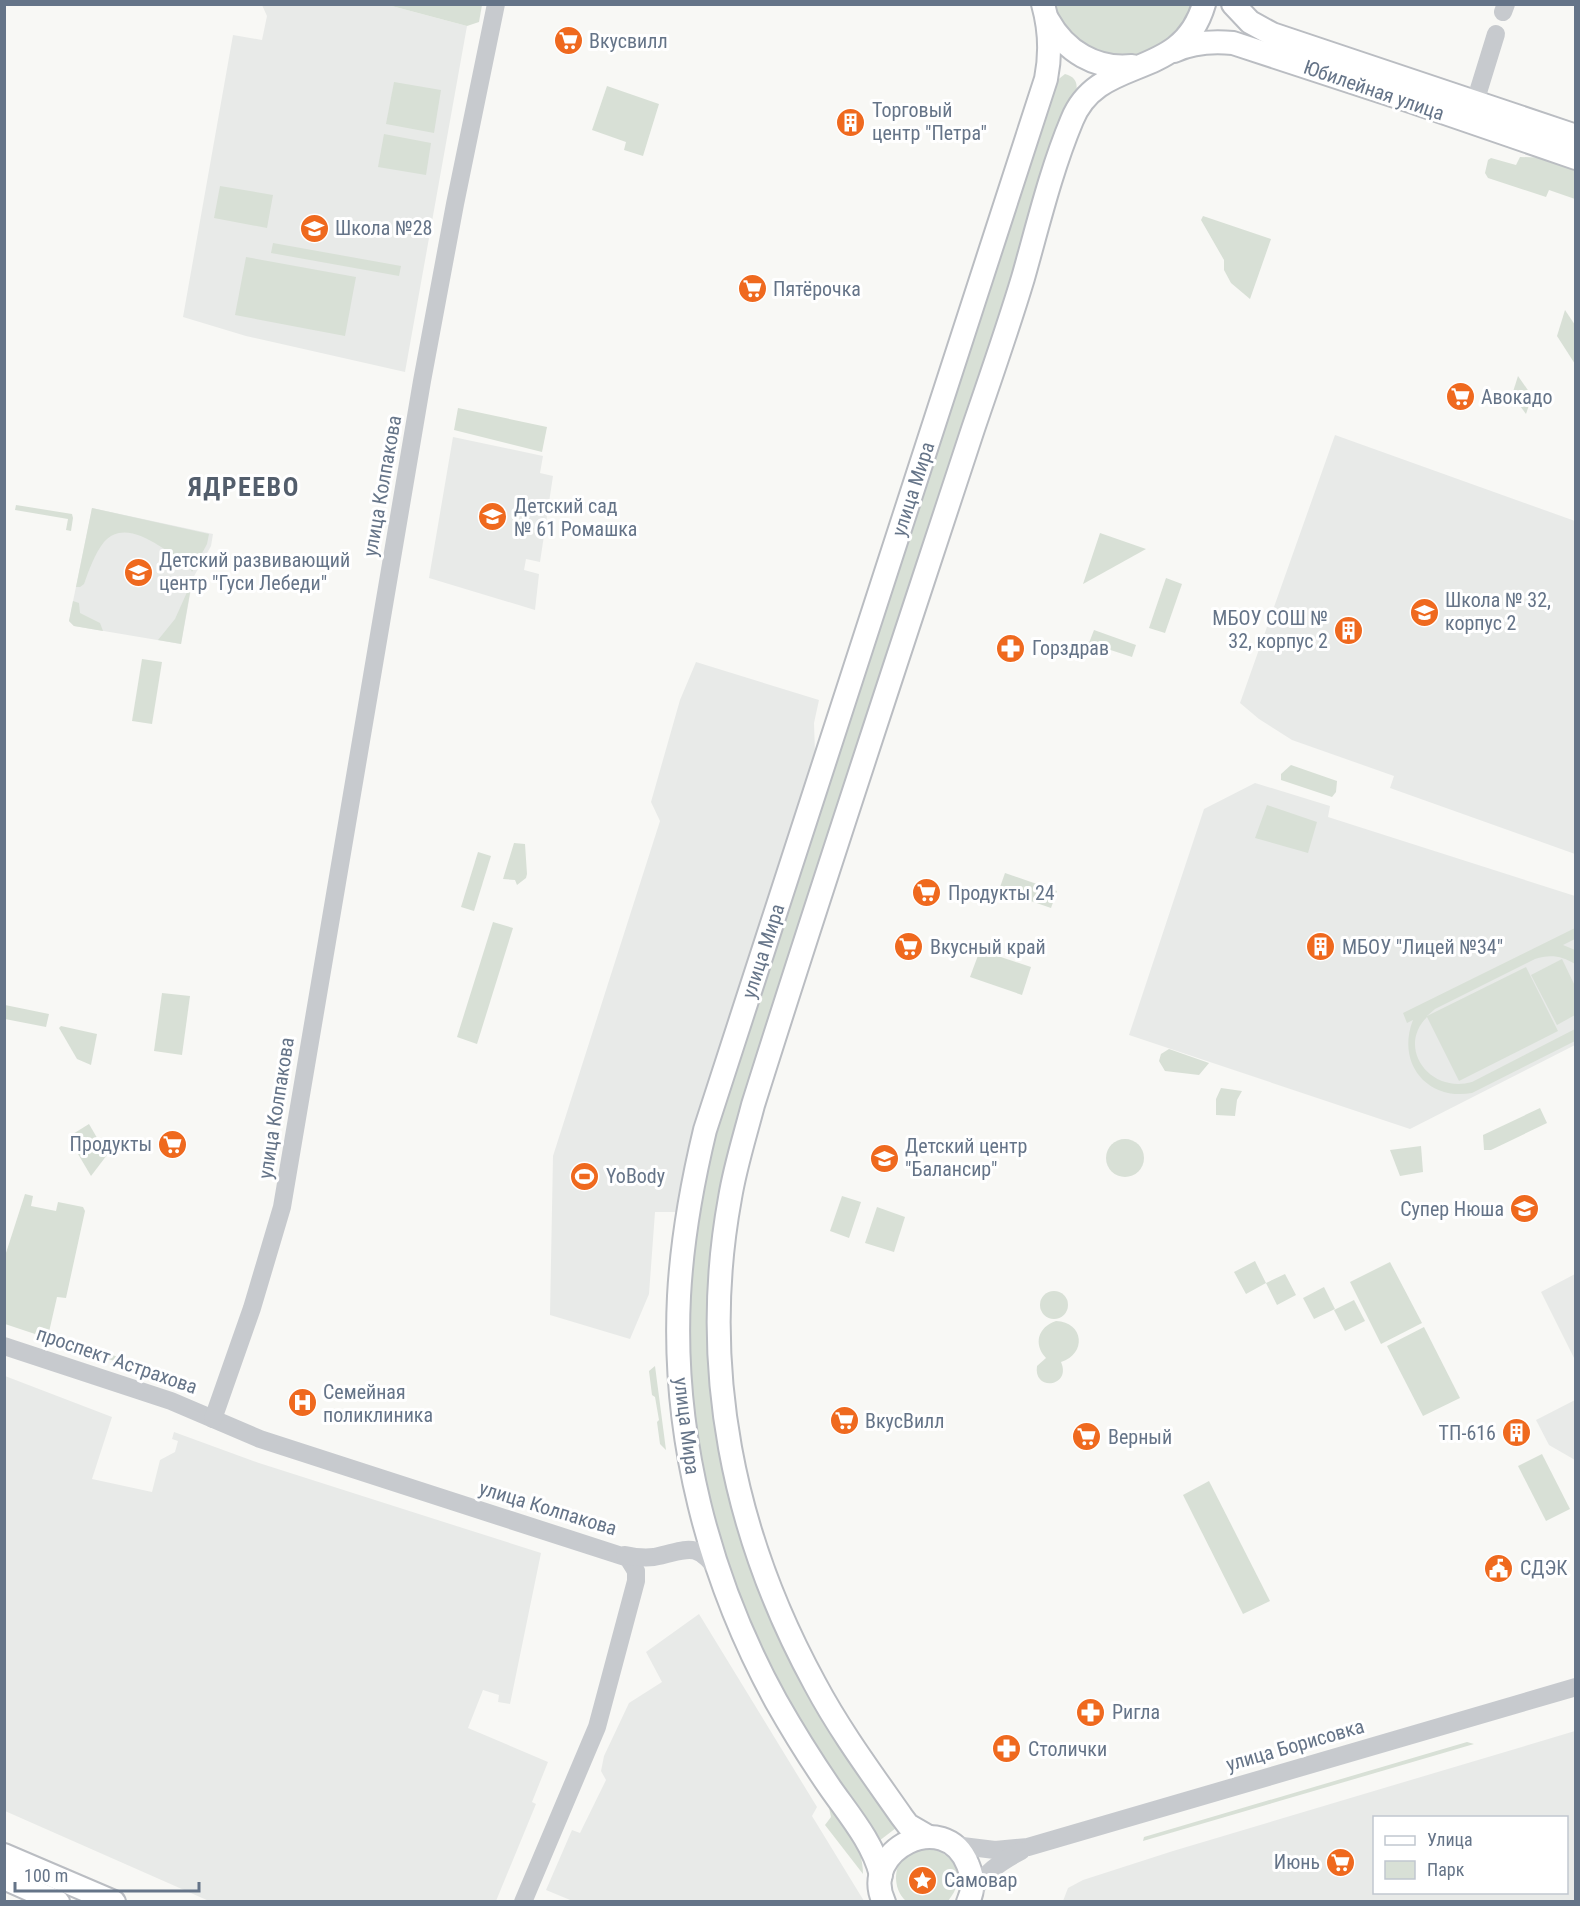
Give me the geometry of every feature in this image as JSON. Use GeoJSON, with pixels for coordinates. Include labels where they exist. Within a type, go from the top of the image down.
{"type":"FeatureCollection","features":[{"type":"Feature","properties":{"kind":"main road","name":"улица Мира"},"geometry":{"type":"LineString","coordinates":[[954,1845],[939,1838],[927,1836],[908,1825],[902,1817],[832,1713],[794,1645],[777,1609],[747,1522],[731,1460],[723,1401],[719,1332],[725,1227],[730,1196],[756,1094],[1009,321],[1072,120],[1087,94],[1097,86],[1163,57],[1183,42],[1194,29],[1204,4]]}},
{"type":"Feature","properties":{"kind":"main road","name":"Юбилейная улица"},"geometry":{"type":"LineString","coordinates":[[1233,4],[1250,22],[1272,34],[1575,136]]}},
{"type":"Feature","properties":{"kind":"main road","name":"улица Мира"},"geometry":{"type":"LineString","coordinates":[[1044,10],[1064,42],[1076,53],[1091,61],[1123,67],[1140,66],[1163,57]]}},
{"type":"Feature","properties":{"kind":"main road","name":"улица Мира"},"geometry":{"type":"LineString","coordinates":[[885,1902],[879,1888],[881,1875],[870,1846],[808,1756],[770,1690],[743,1635],[719,1572],[693,1475],[680,1376],[679,1295],[688,1214],[705,1130],[1046,79],[1049,45],[1044,10]]}},
{"type":"Feature","properties":{"kind":"main road","name":"Юбилейная улица"},"geometry":{"type":"LineString","coordinates":[[1163,57],[1193,44],[1220,42],[1233,44],[1410,101],[1575,158]]}},
{"type":"Feature","properties":{"kind":"main road"},"geometry":{"type":"LineString","coordinates":[[881,1875],[885,1864],[895,1850],[908,1841],[927,1836]]}},
{"type":"Feature","properties":{"kind":"main road"},"geometry":{"type":"LineString","coordinates":[[954,1845],[961,1851],[970,1871],[969,1899]]}},
{"type":"Feature","properties":{"kind":"main road"},"geometry":{"type":"LineString","coordinates":[[4,1855],[114,1902]]}},
{"type":"Feature","properties":{"kind":"main road"},"geometry":{"type":"LineString","coordinates":[[4,1878],[58,1902]]}},
{"type":"Feature","properties":{"kind":"street","name":"улица Колпакова"},"geometry":{"type":"LineString","coordinates":[[496,4],[422,381],[282,1207],[251,1310],[213,1419],[260,1439],[377,1478],[625,1555],[634,1566],[636,1581]]}},
{"type":"Feature","properties":{"kind":"street"},"geometry":{"type":"LineString","coordinates":[[1475,102],[1496,34]]}},
{"type":"Feature","properties":{"kind":"street","name":"проспект Астрахова"},"geometry":{"type":"LineString","coordinates":[[4,1346],[171,1401],[213,1419]]}},
{"type":"Feature","properties":{"kind":"street"},"geometry":{"type":"LineString","coordinates":[[677,1550],[688,1542],[694,1533],[699,1522],[701,1508]]}},
{"type":"Feature","properties":{"kind":"street"},"geometry":{"type":"LineString","coordinates":[[625,1555],[656,1556],[688,1549],[701,1553],[719,1572]]}},
{"type":"Feature","properties":{"kind":"street"},"geometry":{"type":"LineString","coordinates":[[523,1902],[597,1727],[636,1581],[645,1566],[656,1556]]}},
{"type":"Feature","properties":{"kind":"street","name":"улица Борисовка"},"geometry":{"type":"LineString","coordinates":[[954,1845],[995,1850],[1028,1847],[1575,1687]]}},
{"type":"Feature","properties":{"kind":"street","name":"улица Борисовка"},"geometry":{"type":"LineString","coordinates":[[969,1899],[992,1869],[1028,1847]]}},
{"type":"Feature","properties":{"kind":"shaded area","name":"Школа №28"},"geometry":{"type":"Polygon","coordinates":[[[262,5],[388,5],[467,26],[405,372],[246,336],[183,317],[233,35],[262,40],[267,16],[262,5]]]}},
{"type":"Feature","properties":{"kind":"shaded area","name":"Школа № 32, корпус 2"},"geometry":{"type":"Polygon","coordinates":[[[1335,435],[1575,521],[1575,854],[1390,788],[1394,776],[1292,740],[1259,719],[1240,703],[1335,435]]]}},
{"type":"Feature","properties":{"kind":"shaded area","name":"Детский сад № 61 Ромашка"},"geometry":{"type":"Polygon","coordinates":[[[453,437],[543,456],[540,473],[553,476],[540,562],[526,559],[524,570],[539,574],[535,610],[429,578],[453,437]]]}},
{"type":"Feature","properties":{"kind":"shaded area","name":"Детский развивающий центр \"Гуси Лебеди\""},"geometry":{"type":"Polygon","coordinates":[[[92,508],[213,534],[211,546],[193,578],[181,644],[74,626],[69,621],[92,508]]]}},
{"type":"Feature","properties":{"kind":"shaded area"},"geometry":{"type":"Polygon","coordinates":[[[696,662],[819,700],[814,723],[815,753],[706,1102],[685,1162],[676,1212],[655,1212],[649,1294],[630,1339],[550,1315],[553,1156],[660,821],[651,802],[680,700],[696,662]]]}},
{"type":"Feature","properties":{"kind":"shaded area"},"geometry":{"type":"Polygon","coordinates":[[[1255,783],[1330,806],[1328,817],[1575,896],[1575,1045],[1410,1129],[1129,1035],[1204,809],[1255,783]]]}},
{"type":"Feature","properties":{"kind":"shaded area"},"geometry":{"type":"Polygon","coordinates":[[[1575,1274],[1575,1360],[1541,1292],[1575,1274]]]}},
{"type":"Feature","properties":{"kind":"shaded area"},"geometry":{"type":"Polygon","coordinates":[[[5,1376],[112,1417],[92,1479],[152,1492],[160,1460],[175,1452],[178,1441],[172,1439],[174,1432],[259,1463],[541,1553],[510,1704],[498,1702],[499,1695],[483,1690],[468,1728],[548,1762],[532,1802],[536,1804],[496,1901],[209,1901],[5,1811],[5,1376]]]}},
{"type":"Feature","properties":{"kind":"shaded area"},"geometry":{"type":"Polygon","coordinates":[[[1575,1400],[1575,1460],[1549,1445],[1536,1420],[1575,1400]]]}},
{"type":"Feature","properties":{"kind":"shaded area"},"geometry":{"type":"Polygon","coordinates":[[[699,1614],[817,1807],[812,1816],[864,1901],[575,1902],[546,1890],[572,1830],[580,1833],[606,1780],[601,1771],[604,1756],[629,1703],[662,1682],[646,1652],[699,1614]]]}},
{"type":"Feature","properties":{"kind":"shaded area"},"geometry":{"type":"Polygon","coordinates":[[[1575,1731],[1575,1901],[1063,1901],[1068,1888],[1083,1880],[1575,1731]]]}},
{"type":"Feature","properties":{"kind":"green space"},"geometry":{"type":"Polygon","coordinates":[[[482,4],[479,22],[467,26],[388,5],[482,4]]]}},
{"type":"Feature","properties":{"kind":"green space"},"geometry":{"type":"Polygon","coordinates":[[[1054,5],[1193,5],[1177,32],[1162,45],[1144,52],[1126,55],[1108,53],[1090,47],[1075,37],[1062,23],[1054,5]]]}},
{"type":"Feature","properties":{"kind":"green space"},"geometry":{"type":"Polygon","coordinates":[[[1065,74],[1075,80],[1077,88],[1074,98],[725,1176],[722,1461],[742,1543],[766,1611],[812,1704],[896,1828],[879,1841],[803,1732],[753,1636],[714,1529],[694,1424],[689,1367],[689,1274],[695,1222],[713,1140],[1055,82],[1065,74]]]}},
{"type":"Feature","properties":{"kind":"green space"},"geometry":{"type":"Polygon","coordinates":[[[394,82],[441,90],[434,133],[386,124],[394,82]]]}},
{"type":"Feature","properties":{"kind":"green space"},"geometry":{"type":"Polygon","coordinates":[[[607,86],[659,104],[643,156],[624,150],[626,142],[592,130],[607,86]]]}},
{"type":"Feature","properties":{"kind":"green space"},"geometry":{"type":"Polygon","coordinates":[[[384,134],[431,143],[426,175],[378,167],[384,134]]]}},
{"type":"Feature","properties":{"kind":"green space"},"geometry":{"type":"Polygon","coordinates":[[[1520,157],[1553,158],[1575,166],[1575,199],[1549,190],[1546,197],[1488,178],[1485,173],[1488,160],[1491,158],[1516,165],[1520,157]]]}},
{"type":"Feature","properties":{"kind":"green space"},"geometry":{"type":"Polygon","coordinates":[[[220,186],[273,195],[267,228],[214,218],[220,186]]]}},
{"type":"Feature","properties":{"kind":"green space"},"geometry":{"type":"Polygon","coordinates":[[[1203,216],[1271,239],[1250,299],[1231,283],[1224,270],[1224,260],[1201,220],[1203,216]]]}},
{"type":"Feature","properties":{"kind":"green space"},"geometry":{"type":"Polygon","coordinates":[[[273,243],[401,266],[399,276],[271,253],[273,243]]]}},
{"type":"Feature","properties":{"kind":"green space"},"geometry":{"type":"Polygon","coordinates":[[[246,257],[356,277],[345,336],[235,315],[246,257]]]}},
{"type":"Feature","properties":{"kind":"green space"},"geometry":{"type":"Polygon","coordinates":[[[1565,310],[1575,325],[1575,364],[1557,336],[1565,310]]]}},
{"type":"Feature","properties":{"kind":"green space"},"geometry":{"type":"Polygon","coordinates":[[[1518,376],[1532,396],[1526,414],[1512,395],[1518,376]]]}},
{"type":"Feature","properties":{"kind":"green space"},"geometry":{"type":"Polygon","coordinates":[[[458,408],[547,427],[542,452],[454,430],[458,408]]]}},
{"type":"Feature","properties":{"kind":"green space"},"geometry":{"type":"Polygon","coordinates":[[[16,505],[72,514],[71,531],[66,530],[68,519],[15,510],[16,505]]]}},
{"type":"Feature","properties":{"kind":"green space"},"geometry":{"type":"Polygon","coordinates":[[[92,508],[209,534],[207,544],[192,572],[189,566],[147,539],[124,532],[113,535],[98,551],[84,584],[76,587],[92,508]]]}},
{"type":"Feature","properties":{"kind":"green space"},"geometry":{"type":"Polygon","coordinates":[[[1100,533],[1146,549],[1083,584],[1100,533]]]}},
{"type":"Feature","properties":{"kind":"green space"},"geometry":{"type":"Polygon","coordinates":[[[1166,578],[1182,584],[1165,633],[1149,628],[1166,578]]]}},
{"type":"Feature","properties":{"kind":"green space"},"geometry":{"type":"Polygon","coordinates":[[[192,581],[181,644],[158,640],[175,619],[192,581]]]}},
{"type":"Feature","properties":{"kind":"green space"},"geometry":{"type":"Polygon","coordinates":[[[73,601],[79,603],[80,613],[100,623],[103,631],[74,626],[69,621],[73,601]]]}},
{"type":"Feature","properties":{"kind":"green space"},"geometry":{"type":"Polygon","coordinates":[[[1094,630],[1136,645],[1132,657],[1089,643],[1094,630]]]}},
{"type":"Feature","properties":{"kind":"green space"},"geometry":{"type":"Polygon","coordinates":[[[142,659],[162,662],[152,724],[132,721],[142,659]]]}},
{"type":"Feature","properties":{"kind":"green space"},"geometry":{"type":"Polygon","coordinates":[[[1291,765],[1337,781],[1336,792],[1332,797],[1281,780],[1281,774],[1291,765]]]}},
{"type":"Feature","properties":{"kind":"green space"},"geometry":{"type":"Polygon","coordinates":[[[1267,805],[1317,822],[1308,853],[1255,838],[1267,805]]]}},
{"type":"Feature","properties":{"kind":"green space"},"geometry":{"type":"Polygon","coordinates":[[[514,843],[525,844],[527,874],[526,878],[517,885],[515,880],[503,879],[514,843]]]}},
{"type":"Feature","properties":{"kind":"green space"},"geometry":{"type":"Polygon","coordinates":[[[478,852],[491,856],[474,911],[461,907],[478,852]]]}},
{"type":"Feature","properties":{"kind":"green space"},"geometry":{"type":"Polygon","coordinates":[[[1005,873],[1057,891],[1051,908],[999,890],[1005,873]]]}},
{"type":"Feature","properties":{"kind":"green space"},"geometry":{"type":"Polygon","coordinates":[[[493,922],[513,928],[477,1044],[457,1037],[493,922]]]}},
{"type":"Feature","properties":{"kind":"green space"},"geometry":{"type":"Polygon","coordinates":[[[1575,928],[1575,939],[1563,945],[1575,950],[1575,964],[1556,957],[1535,959],[1435,1009],[1427,1016],[1526,967],[1558,1031],[1459,1081],[1427,1017],[1418,1029],[1415,1042],[1422,1066],[1431,1075],[1457,1084],[1472,1082],[1575,1029],[1575,1041],[1472,1093],[1456,1094],[1441,1091],[1429,1085],[1419,1076],[1412,1064],[1409,1051],[1409,1036],[1413,1020],[1407,1023],[1403,1013],[1575,928]]]}},
{"type":"Feature","properties":{"kind":"green space"},"geometry":{"type":"Polygon","coordinates":[[[980,950],[1031,967],[1022,995],[970,977],[980,950]]]}},
{"type":"Feature","properties":{"kind":"green space"},"geometry":{"type":"Polygon","coordinates":[[[1562,959],[1575,986],[1575,1015],[1557,1025],[1531,975],[1562,959]]]}},
{"type":"Feature","properties":{"kind":"green space"},"geometry":{"type":"Polygon","coordinates":[[[162,993],[190,996],[182,1055],[154,1051],[162,993]]]}},
{"type":"Feature","properties":{"kind":"green space"},"geometry":{"type":"Polygon","coordinates":[[[5,1005],[49,1014],[46,1027],[5,1019],[5,1005]]]}},
{"type":"Feature","properties":{"kind":"green space"},"geometry":{"type":"Polygon","coordinates":[[[61,1026],[97,1034],[91,1065],[77,1059],[59,1028],[61,1026]]]}},
{"type":"Feature","properties":{"kind":"green space"},"geometry":{"type":"Polygon","coordinates":[[[1169,1049],[1209,1063],[1199,1075],[1165,1071],[1159,1061],[1161,1054],[1169,1049]]]}},
{"type":"Feature","properties":{"kind":"green space"},"geometry":{"type":"Polygon","coordinates":[[[1221,1088],[1242,1091],[1237,1100],[1235,1116],[1216,1115],[1216,1099],[1221,1088]]]}},
{"type":"Feature","properties":{"kind":"green space"},"geometry":{"type":"Polygon","coordinates":[[[1540,1108],[1547,1123],[1491,1150],[1484,1150],[1483,1135],[1540,1108]]]}},
{"type":"Feature","properties":{"kind":"green space"},"geometry":{"type":"Polygon","coordinates":[[[89,1124],[107,1155],[91,1176],[68,1137],[89,1124]]]}},
{"type":"Feature","properties":{"kind":"green space"},"geometry":{"type":"Polygon","coordinates":[[[1125,1139],[1132,1140],[1138,1145],[1143,1151],[1143,1165],[1138,1171],[1132,1176],[1125,1177],[1118,1176],[1112,1171],[1107,1165],[1106,1158],[1107,1151],[1112,1145],[1118,1140],[1125,1139]]]}},
{"type":"Feature","properties":{"kind":"green space"},"geometry":{"type":"Polygon","coordinates":[[[1421,1146],[1423,1172],[1400,1176],[1390,1150],[1421,1146]]]}},
{"type":"Feature","properties":{"kind":"green space"},"geometry":{"type":"Polygon","coordinates":[[[25,1194],[33,1196],[31,1206],[56,1211],[58,1202],[83,1207],[85,1211],[66,1298],[57,1297],[49,1332],[75,1341],[74,1347],[5,1324],[5,1256],[25,1194]]]}},
{"type":"Feature","properties":{"kind":"green space"},"geometry":{"type":"Polygon","coordinates":[[[842,1196],[861,1202],[849,1238],[830,1231],[842,1196]]]}},
{"type":"Feature","properties":{"kind":"green space"},"geometry":{"type":"Polygon","coordinates":[[[877,1207],[905,1217],[894,1252],[865,1243],[877,1207]]]}},
{"type":"Feature","properties":{"kind":"green space"},"geometry":{"type":"Polygon","coordinates":[[[1255,1261],[1266,1283],[1246,1294],[1234,1272],[1255,1261]]]}},
{"type":"Feature","properties":{"kind":"green space"},"geometry":{"type":"Polygon","coordinates":[[[1390,1262],[1422,1323],[1381,1344],[1350,1282],[1390,1262]]]}},
{"type":"Feature","properties":{"kind":"green space"},"geometry":{"type":"Polygon","coordinates":[[[1285,1274],[1296,1295],[1277,1305],[1266,1283],[1285,1274]]]}},
{"type":"Feature","properties":{"kind":"green space"},"geometry":{"type":"Polygon","coordinates":[[[1324,1287],[1335,1309],[1314,1319],[1303,1298],[1324,1287]]]}},
{"type":"Feature","properties":{"kind":"green space"},"geometry":{"type":"Polygon","coordinates":[[[1054,1291],[1064,1295],[1068,1305],[1064,1315],[1054,1319],[1044,1315],[1040,1305],[1044,1295],[1054,1291]]]}},
{"type":"Feature","properties":{"kind":"green space"},"geometry":{"type":"Polygon","coordinates":[[[1354,1300],[1365,1321],[1345,1331],[1334,1310],[1354,1300]]]}},
{"type":"Feature","properties":{"kind":"green space"},"geometry":{"type":"Polygon","coordinates":[[[1056,1321],[1065,1323],[1077,1332],[1078,1346],[1069,1358],[1061,1362],[1063,1370],[1061,1377],[1052,1383],[1046,1383],[1037,1374],[1037,1366],[1046,1358],[1040,1347],[1039,1337],[1045,1327],[1056,1321]]]}},
{"type":"Feature","properties":{"kind":"green space"},"geometry":{"type":"Polygon","coordinates":[[[1424,1327],[1460,1398],[1423,1416],[1387,1346],[1424,1327]]]}},
{"type":"Feature","properties":{"kind":"green space"},"geometry":{"type":"Polygon","coordinates":[[[97,1350],[191,1381],[191,1383],[186,1384],[102,1357],[97,1350]]]}},
{"type":"Feature","properties":{"kind":"green space"},"geometry":{"type":"Polygon","coordinates":[[[655,1366],[666,1450],[660,1444],[657,1422],[659,1420],[655,1397],[652,1395],[649,1371],[655,1366]]]}},
{"type":"Feature","properties":{"kind":"green space"},"geometry":{"type":"Polygon","coordinates":[[[1542,1454],[1570,1509],[1546,1521],[1518,1466],[1542,1454]]]}},
{"type":"Feature","properties":{"kind":"green space"},"geometry":{"type":"Polygon","coordinates":[[[1209,1481],[1270,1601],[1243,1614],[1183,1495],[1209,1481]]]}},
{"type":"Feature","properties":{"kind":"green space"},"geometry":{"type":"Polygon","coordinates":[[[1467,1742],[1474,1744],[1143,1841],[1144,1837],[1467,1742]]]}},
{"type":"Feature","properties":{"kind":"green space"},"geometry":{"type":"Polygon","coordinates":[[[828,1803],[857,1845],[863,1874],[825,1825],[831,1817],[828,1803]]]}},
{"type":"Feature","properties":{"kind":"green space"},"geometry":{"type":"Polygon","coordinates":[[[930,1848],[939,1851],[953,1862],[958,1876],[954,1893],[948,1901],[906,1901],[901,1896],[896,1883],[897,1868],[905,1856],[911,1852],[930,1848]]]}},
{"type":"Feature","properties":{"kind":"place","name":"Вкусвилл"},"geometry":{"type":"Point","coordinates":[568,41]}},
{"type":"Feature","properties":{"kind":"place","name":"Торговый центр \"Петра\""},"geometry":{"type":"Point","coordinates":[851,122]}},
{"type":"Feature","properties":{"kind":"place","name":"Школа №28"},"geometry":{"type":"Point","coordinates":[314,228]}},
{"type":"Feature","properties":{"kind":"place","name":"Пятёрочка"},"geometry":{"type":"Point","coordinates":[752,289]}},
{"type":"Feature","properties":{"kind":"place","name":"Авокадо"},"geometry":{"type":"Point","coordinates":[1460,397]}},
{"type":"Feature","properties":{"kind":"place","name":"Детский сад № 61 Ромашка"},"geometry":{"type":"Point","coordinates":[493,517]}},
{"type":"Feature","properties":{"kind":"place","name":"Детский развивающий центр \"Гуси Лебеди\""},"geometry":{"type":"Point","coordinates":[138,572]}},
{"type":"Feature","properties":{"kind":"place","name":"Школа № 32, корпус 2"},"geometry":{"type":"Point","coordinates":[1424,612]}},
{"type":"Feature","properties":{"kind":"place","name":"МБОУ СОШ № 32, корпус 2"},"geometry":{"type":"Point","coordinates":[1349,630]}},
{"type":"Feature","properties":{"kind":"place","name":"Горздрав"},"geometry":{"type":"Point","coordinates":[1011,648]}},
{"type":"Feature","properties":{"kind":"place","name":"Продукты 24"},"geometry":{"type":"Point","coordinates":[927,893]}},
{"type":"Feature","properties":{"kind":"place","name":"Вкусный край"},"geometry":{"type":"Point","coordinates":[909,947]}},
{"type":"Feature","properties":{"kind":"place","name":"МБОУ \"Лицей №34\""},"geometry":{"type":"Point","coordinates":[1321,947]}},
{"type":"Feature","properties":{"kind":"place","name":"Продукты"},"geometry":{"type":"Point","coordinates":[173,1144]}},
{"type":"Feature","properties":{"kind":"place","name":"Детский центр \"Балансир\""},"geometry":{"type":"Point","coordinates":[884,1158]}},
{"type":"Feature","properties":{"kind":"place","name":"YoBody"},"geometry":{"type":"Point","coordinates":[585,1176]}},
{"type":"Feature","properties":{"kind":"place","name":"Супер Нюша"},"geometry":{"type":"Point","coordinates":[1525,1209]}},
{"type":"Feature","properties":{"kind":"place","name":"Семейная поликлиника"},"geometry":{"type":"Point","coordinates":[302,1403]}},
{"type":"Feature","properties":{"kind":"place","name":"ВкусВилл"},"geometry":{"type":"Point","coordinates":[844,1421]}},
{"type":"Feature","properties":{"kind":"place","name":"ТП-616"},"geometry":{"type":"Point","coordinates":[1517,1433]}},
{"type":"Feature","properties":{"kind":"place","name":"Верный"},"geometry":{"type":"Point","coordinates":[1087,1437]}},
{"type":"Feature","properties":{"kind":"place","name":"СДЭК"},"geometry":{"type":"Point","coordinates":[1499,1568]}},
{"type":"Feature","properties":{"kind":"place","name":"Ригла"},"geometry":{"type":"Point","coordinates":[1091,1712]}},
{"type":"Feature","properties":{"kind":"place","name":"Столички"},"geometry":{"type":"Point","coordinates":[1007,1749]}},
{"type":"Feature","properties":{"kind":"place","name":"Июнь"},"geometry":{"type":"Point","coordinates":[1341,1862]}},
{"type":"Feature","properties":{"kind":"place","name":"Самовар"},"geometry":{"type":"Point","coordinates":[923,1880]}},
{"type":"Feature","properties":{"kind":"district","name":"ЯДРЕЕВО"},"geometry":{"type":"Point","coordinates":[244,487]}}]}
